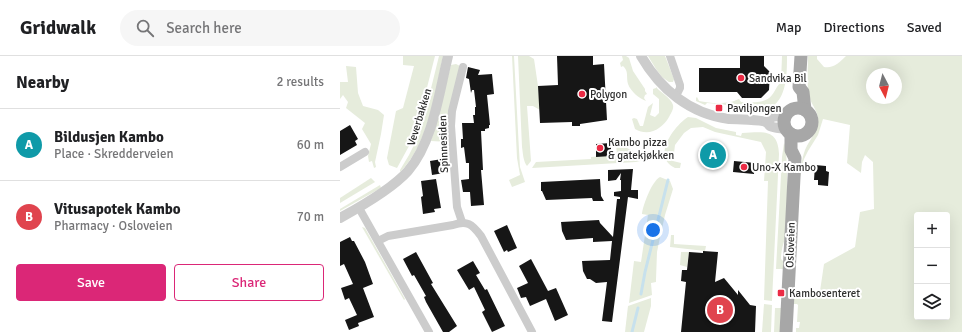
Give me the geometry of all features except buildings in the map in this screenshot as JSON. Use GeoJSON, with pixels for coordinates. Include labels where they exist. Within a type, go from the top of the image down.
{"type":"FeatureCollection","features":[{"type":"Feature","properties":{"kind":"main road","name":"Osloveien"},"geometry":{"type":"LineString","coordinates":[[786,332],[795,158],[791,150],[791,125],[794,92],[799,87],[801,56]]}},
{"type":"Feature","properties":{"kind":"main road","name":"Osloveien"},"geometry":{"type":"LineString","coordinates":[[791,125],[809,130],[811,123],[810,116],[805,110],[803,92],[799,87]]}},
{"type":"Feature","properties":{"kind":"main road"},"geometry":{"type":"LineString","coordinates":[[791,125],[796,108],[805,110]]}},
{"type":"Feature","properties":{"kind":"street","name":"Veverbakken"},"geometry":{"type":"LineString","coordinates":[[340,218],[359,208],[394,184],[408,171],[417,159],[431,123],[448,56]]}},
{"type":"Feature","properties":{"kind":"street"},"geometry":{"type":"LineString","coordinates":[[642,56],[663,87],[686,104],[724,118],[766,122],[771,127],[791,125]]}},
{"type":"Feature","properties":{"kind":"street"},"geometry":{"type":"LineString","coordinates":[[670,56],[680,85],[676,96]]}},
{"type":"Feature","properties":{"kind":"street","name":"Spinnesiden"},"geometry":{"type":"LineString","coordinates":[[462,222],[457,207],[452,111],[463,67]]}},
{"type":"Feature","properties":{"kind":"street"},"geometry":{"type":"LineString","coordinates":[[340,167],[364,152]]}},
{"type":"Feature","properties":{"kind":"street"},"geometry":{"type":"LineString","coordinates":[[359,208],[429,332]]}},
{"type":"Feature","properties":{"kind":"street"},"geometry":{"type":"LineString","coordinates":[[378,241],[388,236],[453,225],[462,222],[470,224],[481,236],[532,332]]}},
{"type":"Feature","properties":{"kind":"green space"},"geometry":{"type":"Polygon","coordinates":[[[403,56],[435,56],[415,135],[397,168],[389,165],[387,158],[396,111],[403,108],[414,66],[403,65],[403,56]]]}},
{"type":"Feature","properties":{"kind":"green space"},"geometry":{"type":"Polygon","coordinates":[[[439,56],[443,56],[433,102],[424,133],[410,161],[400,172],[420,133],[439,56]]]}},
{"type":"Feature","properties":{"kind":"green space"},"geometry":{"type":"Polygon","coordinates":[[[512,56],[514,56],[520,167],[525,182],[512,187],[509,180],[520,175],[517,158],[512,56]]]}},
{"type":"Feature","properties":{"kind":"green space"},"geometry":{"type":"Polygon","coordinates":[[[518,56],[529,56],[534,59],[540,110],[533,106],[527,106],[531,161],[527,166],[522,147],[518,56]]]}},
{"type":"Feature","properties":{"kind":"green space"},"geometry":{"type":"Polygon","coordinates":[[[622,56],[629,58],[633,71],[647,94],[644,98],[646,101],[629,87],[626,70],[623,66],[621,67],[620,63],[623,60],[622,56]]]}},
{"type":"Feature","properties":{"kind":"green space"},"geometry":{"type":"Polygon","coordinates":[[[648,56],[665,56],[674,79],[673,82],[669,82],[662,77],[648,56]]]}},
{"type":"Feature","properties":{"kind":"green space"},"geometry":{"type":"Polygon","coordinates":[[[782,56],[787,56],[786,80],[781,96],[777,103],[771,107],[758,110],[720,104],[707,103],[705,105],[696,101],[697,97],[699,101],[714,103],[730,102],[739,99],[741,102],[758,102],[766,100],[772,95],[781,82],[782,56]]]}},
{"type":"Feature","properties":{"kind":"green space"},"geometry":{"type":"Polygon","coordinates":[[[808,56],[817,56],[817,59],[824,67],[830,67],[841,61],[846,56],[962,56],[962,332],[796,332],[796,328],[799,328],[800,322],[797,322],[798,305],[793,304],[793,298],[819,298],[824,264],[855,247],[860,212],[874,209],[873,162],[865,155],[862,162],[861,173],[847,163],[850,125],[823,119],[818,135],[804,159],[798,186],[804,154],[816,130],[818,122],[817,113],[810,99],[808,83],[808,56]]]}},
{"type":"Feature","properties":{"kind":"green space"},"geometry":{"type":"Polygon","coordinates":[[[456,64],[460,66],[449,142],[431,141],[451,65],[456,64]]]}},
{"type":"Feature","properties":{"kind":"green space"},"geometry":{"type":"Polygon","coordinates":[[[346,66],[356,67],[358,93],[363,106],[378,110],[384,115],[375,162],[376,167],[374,168],[372,161],[369,162],[368,156],[371,144],[362,129],[365,123],[346,108],[348,102],[343,95],[340,99],[340,82],[348,82],[346,66]]]}},
{"type":"Feature","properties":{"kind":"green space"},"geometry":{"type":"Polygon","coordinates":[[[656,87],[672,102],[673,110],[663,125],[655,130],[645,132],[635,129],[632,119],[637,119],[640,126],[643,126],[648,107],[653,103],[650,115],[655,117],[659,113],[659,99],[653,94],[653,89],[656,87]]]}},
{"type":"Feature","properties":{"kind":"green space"},"geometry":{"type":"Polygon","coordinates":[[[688,117],[696,118],[716,128],[736,132],[736,135],[741,136],[742,133],[762,132],[768,133],[776,140],[779,154],[772,301],[764,300],[768,181],[764,181],[766,152],[761,142],[715,132],[703,127],[691,128],[684,133],[675,145],[673,161],[681,163],[680,168],[675,168],[668,163],[665,157],[665,149],[671,134],[682,121],[688,117]]]}},
{"type":"Feature","properties":{"kind":"green space"},"geometry":{"type":"Polygon","coordinates":[[[616,143],[642,155],[645,158],[644,160],[636,162],[532,168],[536,162],[591,159],[591,157],[617,155],[616,143]]]}},
{"type":"Feature","properties":{"kind":"green space"},"geometry":{"type":"Polygon","coordinates":[[[784,143],[787,159],[786,231],[781,256],[781,259],[784,262],[783,269],[776,269],[782,157],[784,143]]]}},
{"type":"Feature","properties":{"kind":"green space"},"geometry":{"type":"Polygon","coordinates":[[[660,177],[670,181],[673,189],[665,215],[657,252],[656,282],[651,283],[652,295],[629,303],[634,261],[641,262],[648,215],[642,214],[651,188],[660,177]]]}},
{"type":"Feature","properties":{"kind":"green space"},"geometry":{"type":"Polygon","coordinates":[[[371,178],[375,182],[340,203],[340,198],[371,178]]]}},
{"type":"Feature","properties":{"kind":"green space"},"geometry":{"type":"Polygon","coordinates":[[[380,185],[381,188],[340,211],[340,209],[380,185]]]}},
{"type":"Feature","properties":{"kind":"green space"},"geometry":{"type":"Polygon","coordinates":[[[362,227],[365,228],[405,299],[404,300],[362,227]]]}},
{"type":"Feature","properties":{"kind":"green space"},"geometry":{"type":"Polygon","coordinates":[[[671,235],[674,235],[674,244],[706,246],[705,251],[670,247],[671,235]]]}},
{"type":"Feature","properties":{"kind":"green space"},"geometry":{"type":"Polygon","coordinates":[[[681,252],[689,252],[687,267],[680,265],[681,252]]]}},
{"type":"Feature","properties":{"kind":"green space"},"geometry":{"type":"Polygon","coordinates":[[[651,298],[651,306],[644,332],[625,332],[628,306],[651,298]]]}},
{"type":"Feature","properties":{"kind":"green space"},"geometry":{"type":"Polygon","coordinates":[[[764,304],[772,305],[771,332],[762,332],[764,304]]]}},
{"type":"Feature","properties":{"kind":"green space"},"geometry":{"type":"Polygon","coordinates":[[[775,308],[781,308],[780,332],[774,332],[775,308]]]}},
{"type":"Feature","properties":{"kind":"waterway"},"geometry":{"type":"LineString","coordinates":[[641,294],[668,180]]}},
{"type":"Feature","properties":{"kind":"waterway"},"geometry":{"type":"LineString","coordinates":[[632,332],[638,308]]}},
{"type":"Feature","properties":{"kind":"place","name":"Sandvika Bil"},"geometry":{"type":"Point","coordinates":[741,78]}},
{"type":"Feature","properties":{"kind":"place","name":"Polygon"},"geometry":{"type":"Point","coordinates":[582,94]}},
{"type":"Feature","properties":{"kind":"place","name":"Paviljongen"},"geometry":{"type":"Point","coordinates":[719,108]}},
{"type":"Feature","properties":{"kind":"place","name":"Kambo pizza & gatekjøkken"},"geometry":{"type":"Point","coordinates":[600,148]}},
{"type":"Feature","properties":{"kind":"place","name":"Bildusjen Kambo"},"geometry":{"type":"Point","coordinates":[713,155]}},
{"type":"Feature","properties":{"kind":"place","name":"Uno-X Kambo"},"geometry":{"type":"Point","coordinates":[744,167]}},
{"type":"Feature","properties":{"kind":"place","name":"Kambosenteret"},"geometry":{"type":"Point","coordinates":[781,293]}},
{"type":"Feature","properties":{"kind":"place","name":"Vitusapotek Kambo"},"geometry":{"type":"Point","coordinates":[720,310]}}]}
